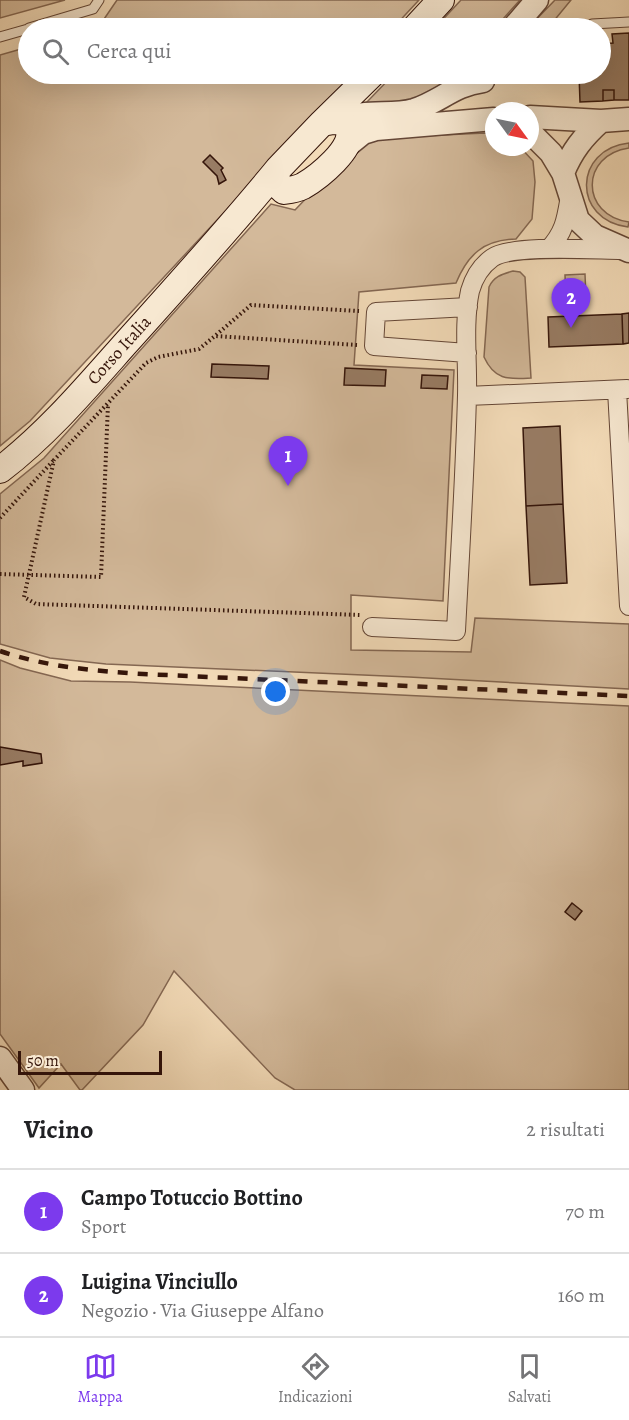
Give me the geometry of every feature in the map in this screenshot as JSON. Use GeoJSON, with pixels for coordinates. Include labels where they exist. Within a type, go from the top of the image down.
{"type":"FeatureCollection","features":[{"type":"Feature","properties":{"kind":"main road"},"geometry":{"type":"LineString","coordinates":[[424,18],[441,0]]}},
{"type":"Feature","properties":{"kind":"main road"},"geometry":{"type":"LineString","coordinates":[[281,180],[302,186],[314,179],[336,159],[342,126],[366,84]]}},
{"type":"Feature","properties":{"kind":"main road"},"geometry":{"type":"LineString","coordinates":[[342,126],[368,84]]}},
{"type":"Feature","properties":{"kind":"main road","name":"Corso Italia"},"geometry":{"type":"LineString","coordinates":[[0,470],[45,431],[233,225],[342,126]]}},
{"type":"Feature","properties":{"kind":"street"},"geometry":{"type":"LineString","coordinates":[[522,18],[537,0]]}},
{"type":"Feature","properties":{"kind":"street"},"geometry":{"type":"LineString","coordinates":[[342,126],[414,110],[466,84]]}},
{"type":"Feature","properties":{"kind":"street"},"geometry":{"type":"LineString","coordinates":[[486,84],[490,102]]}},
{"type":"Feature","properties":{"kind":"street"},"geometry":{"type":"LineString","coordinates":[[342,126],[363,133],[376,129],[485,114]]}},
{"type":"Feature","properties":{"kind":"street"},"geometry":{"type":"LineString","coordinates":[[539,118],[601,121],[629,119]]}},
{"type":"Feature","properties":{"kind":"street"},"geometry":{"type":"LineString","coordinates":[[563,173],[571,153],[583,137],[601,121]]}},
{"type":"Feature","properties":{"kind":"street"},"geometry":{"type":"LineString","coordinates":[[539,139],[563,173],[579,220],[595,236],[628,251]]}},
{"type":"Feature","properties":{"kind":"street"},"geometry":{"type":"LineString","coordinates":[[549,249],[560,236],[566,222],[570,196]]}},
{"type":"Feature","properties":{"kind":"street"},"geometry":{"type":"LineString","coordinates":[[372,627],[456,631],[467,396],[468,307],[471,290],[479,269],[494,256],[505,252],[549,249],[628,251]]}},
{"type":"Feature","properties":{"kind":"street"},"geometry":{"type":"LineString","coordinates":[[467,353],[374,346],[376,312],[468,307]]}},
{"type":"Feature","properties":{"kind":"street"},"geometry":{"type":"LineString","coordinates":[[467,396],[623,389],[629,606]]}},
{"type":"Feature","properties":{"kind":"street"},"geometry":{"type":"LineString","coordinates":[[0,1058],[23,1090]]}},
{"type":"Feature","properties":{"kind":"lane"},"geometry":{"type":"LineString","coordinates":[[64,18],[93,9],[99,0]]}},
{"type":"Feature","properties":{"kind":"lane"},"geometry":{"type":"LineString","coordinates":[[611,23],[629,22]]}},
{"type":"Feature","properties":{"kind":"lane"},"geometry":{"type":"LineString","coordinates":[[0,38],[18,32]]}},
{"type":"Feature","properties":{"kind":"path"},"geometry":{"type":"LineString","coordinates":[[0,518],[146,363],[158,357],[199,349],[251,305],[376,312]]}},
{"type":"Feature","properties":{"kind":"path"},"geometry":{"type":"LineString","coordinates":[[215,336],[374,346]]}},
{"type":"Feature","properties":{"kind":"path"},"geometry":{"type":"LineString","coordinates":[[0,574],[101,577],[108,403]]}},
{"type":"Feature","properties":{"kind":"path"},"geometry":{"type":"LineString","coordinates":[[53,461],[24,597],[36,604],[360,614],[372,627]]}},
{"type":"Feature","properties":{"kind":"shaded area"},"geometry":{"type":"Polygon","coordinates":[[[0,0],[65,0],[0,18],[0,0]]]}},
{"type":"Feature","properties":{"kind":"shaded area"},"geometry":{"type":"Polygon","coordinates":[[[117,0],[419,0],[402,18],[105,18],[117,0]]]}},
{"type":"Feature","properties":{"kind":"shaded area"},"geometry":{"type":"Polygon","coordinates":[[[461,0],[520,0],[504,18],[444,18],[461,0]]]}},
{"type":"Feature","properties":{"kind":"shaded area"},"geometry":{"type":"Polygon","coordinates":[[[555,0],[571,0],[556,18],[538,18],[555,0]]]}},
{"type":"Feature","properties":{"kind":"shaded area"},"geometry":{"type":"Polygon","coordinates":[[[18,50],[18,84],[344,84],[30,421],[0,446],[0,55],[18,50]]]}},
{"type":"Feature","properties":{"kind":"shaded area"},"geometry":{"type":"Polygon","coordinates":[[[384,84],[445,84],[436,93],[416,101],[364,105],[384,84]]]}},
{"type":"Feature","properties":{"kind":"shaded area"},"geometry":{"type":"Polygon","coordinates":[[[485,133],[485,156],[528,156],[533,161],[535,182],[532,219],[516,239],[495,242],[478,251],[466,264],[456,283],[359,292],[354,365],[454,370],[443,601],[351,595],[351,650],[471,652],[475,618],[629,624],[629,689],[106,664],[50,658],[0,644],[0,494],[44,458],[271,204],[295,210],[345,159],[367,143],[380,138],[485,133]]]}},
{"type":"Feature","properties":{"kind":"shaded area"},"geometry":{"type":"Polygon","coordinates":[[[629,143],[629,148],[613,153],[601,162],[592,185],[601,208],[613,217],[629,222],[628,227],[610,222],[597,212],[589,199],[587,185],[589,170],[597,158],[611,148],[629,143]]]}},
{"type":"Feature","properties":{"kind":"shaded area"},"geometry":{"type":"Polygon","coordinates":[[[520,272],[525,277],[531,378],[503,377],[493,371],[484,357],[489,287],[502,274],[520,272]]]}},
{"type":"Feature","properties":{"kind":"shaded area"},"geometry":{"type":"Polygon","coordinates":[[[585,274],[586,299],[566,300],[565,275],[585,274]]]}},
{"type":"Feature","properties":{"kind":"shaded area"},"geometry":{"type":"Polygon","coordinates":[[[0,660],[20,668],[71,681],[629,706],[629,1090],[295,1090],[275,1078],[174,971],[143,1025],[82,1090],[61,1064],[39,1088],[0,1034],[0,660]]]}},
{"type":"Feature","properties":{"kind":"building"},"geometry":{"type":"Polygon","coordinates":[[[629,33],[629,100],[614,100],[614,90],[603,90],[603,101],[580,102],[579,84],[611,84],[612,34],[629,33]]]}},
{"type":"Feature","properties":{"kind":"building"},"geometry":{"type":"Polygon","coordinates":[[[603,90],[614,90],[614,100],[603,101],[603,90]]]}},
{"type":"Feature","properties":{"kind":"building"},"geometry":{"type":"Polygon","coordinates":[[[210,155],[223,168],[221,170],[226,180],[219,184],[217,176],[203,162],[210,155]]]}},
{"type":"Feature","properties":{"kind":"building"},"geometry":{"type":"Polygon","coordinates":[[[629,313],[629,343],[623,344],[622,314],[629,313]]]}},
{"type":"Feature","properties":{"kind":"building"},"geometry":{"type":"Polygon","coordinates":[[[622,314],[623,344],[549,347],[548,317],[622,314]]]}},
{"type":"Feature","properties":{"kind":"building"},"geometry":{"type":"Polygon","coordinates":[[[212,364],[269,366],[268,379],[211,377],[212,364]]]}},
{"type":"Feature","properties":{"kind":"building"},"geometry":{"type":"Polygon","coordinates":[[[345,368],[386,370],[385,386],[344,385],[345,368]]]}},
{"type":"Feature","properties":{"kind":"building"},"geometry":{"type":"Polygon","coordinates":[[[422,375],[448,376],[447,389],[421,388],[422,375]]]}},
{"type":"Feature","properties":{"kind":"building"},"geometry":{"type":"Polygon","coordinates":[[[560,426],[563,504],[526,506],[523,428],[560,426]]]}},
{"type":"Feature","properties":{"kind":"building"},"geometry":{"type":"Polygon","coordinates":[[[563,504],[567,583],[530,585],[526,506],[563,504]]]}},
{"type":"Feature","properties":{"kind":"building"},"geometry":{"type":"Polygon","coordinates":[[[0,747],[41,754],[42,763],[23,766],[23,761],[0,765],[0,747]]]}},
{"type":"Feature","properties":{"kind":"building"},"geometry":{"type":"Polygon","coordinates":[[[572,903],[582,911],[575,920],[565,912],[572,903]]]}},
{"type":"Feature","properties":{"kind":"railway"},"geometry":{"type":"LineString","coordinates":[[0,651],[53,665],[125,673],[629,696]]}},
{"type":"Feature","properties":{"kind":"place","name":"Luigina Vinciullo"},"geometry":{"type":"Point","coordinates":[571,328]}},
{"type":"Feature","properties":{"kind":"place","name":"Campo Totuccio Bottino"},"geometry":{"type":"Point","coordinates":[288,486]}}]}
